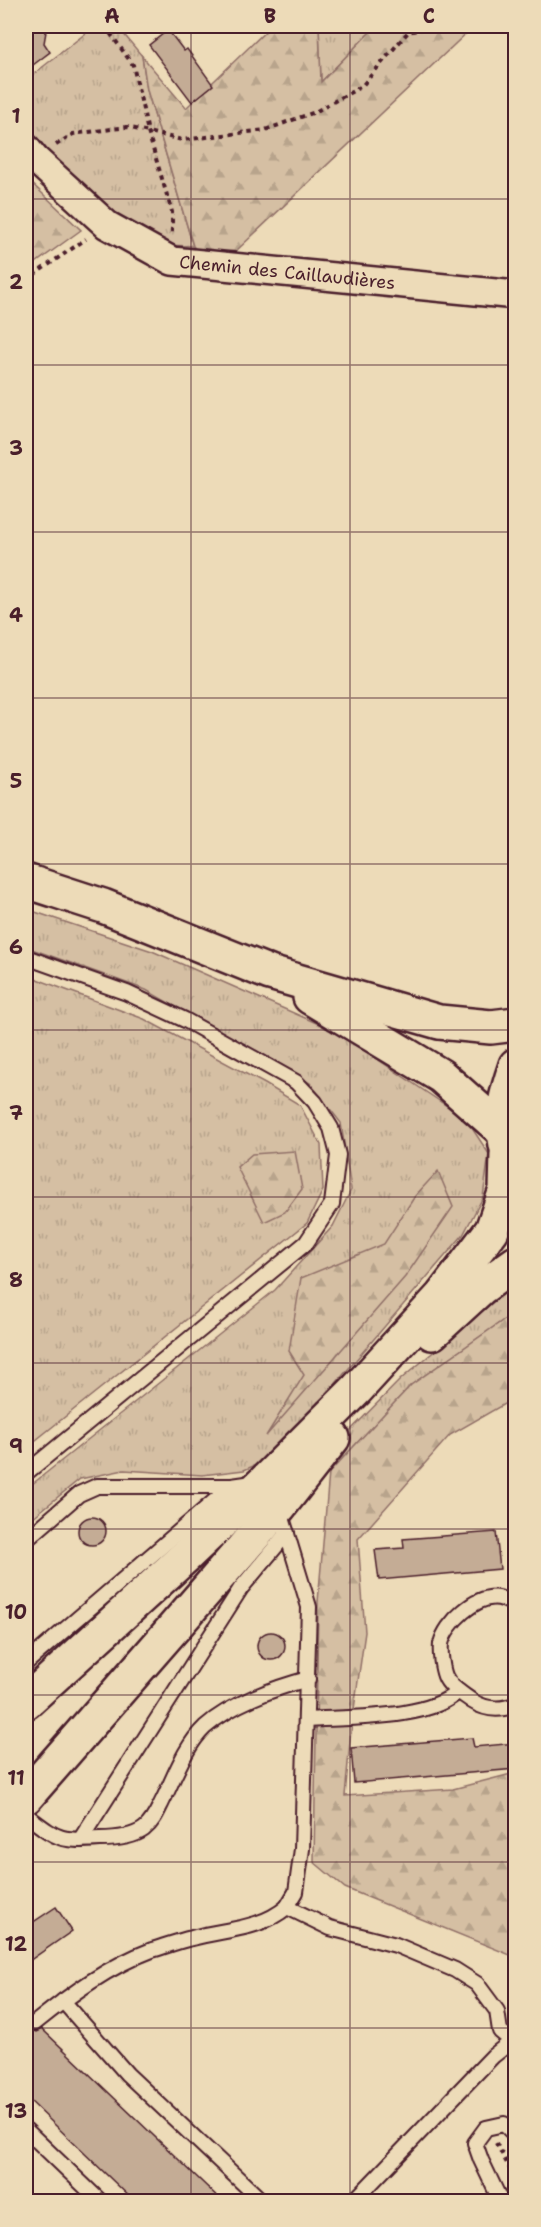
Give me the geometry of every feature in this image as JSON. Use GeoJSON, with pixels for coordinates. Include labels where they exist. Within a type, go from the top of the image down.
{"type":"FeatureCollection","features":[{"type":"Feature","properties":{"kind":"main road"},"geometry":{"type":"LineString","coordinates":[[26,881],[103,906],[270,973],[439,1022],[491,1027],[516,1024]]}},
{"type":"Feature","properties":{"kind":"main road"},"geometry":{"type":"LineString","coordinates":[[270,973],[441,1076],[509,1152]]}},
{"type":"Feature","properties":{"kind":"main road"},"geometry":{"type":"LineString","coordinates":[[26,1797],[357,1389],[442,1296],[492,1230],[506,1190],[509,1152],[505,1097],[516,1065]]}},
{"type":"Feature","properties":{"kind":"main road"},"geometry":{"type":"LineString","coordinates":[[26,1702],[187,1555],[267,1499],[345,1424],[406,1356],[481,1288],[516,1263]]}},
{"type":"Feature","properties":{"kind":"street","name":"Chemin des Caillaudières"},"geometry":{"type":"LineString","coordinates":[[30,154],[107,225],[172,261],[516,295]]}},
{"type":"Feature","properties":{"kind":"lane"},"geometry":{"type":"LineString","coordinates":[[26,957],[127,993],[296,1082],[315,1102],[331,1128],[338,1155],[332,1204],[306,1243],[26,1473]]}},
{"type":"Feature","properties":{"kind":"lane"},"geometry":{"type":"LineString","coordinates":[[26,1540],[79,1494],[97,1486],[267,1499]]}},
{"type":"Feature","properties":{"kind":"lane"},"geometry":{"type":"LineString","coordinates":[[26,1663],[267,1499]]}},
{"type":"Feature","properties":{"kind":"lane"},"geometry":{"type":"LineString","coordinates":[[35,2023],[96,1977],[151,1951],[192,1938],[261,1923],[276,1917],[287,1907],[296,1892],[300,1877],[309,1607],[267,1499]]}},
{"type":"Feature","properties":{"kind":"lane"},"geometry":{"type":"LineString","coordinates":[[80,1840],[241,1588],[267,1499]]}},
{"type":"Feature","properties":{"kind":"lane"},"geometry":{"type":"LineString","coordinates":[[516,1606],[499,1598],[485,1599],[469,1606],[446,1631],[441,1644],[445,1677],[458,1690],[481,1707],[496,1709],[516,1704]]}},
{"type":"Feature","properties":{"kind":"lane"},"geometry":{"type":"LineString","coordinates":[[26,1815],[57,1838],[80,1840],[132,1835],[144,1829],[153,1819],[189,1748],[203,1729],[220,1716],[267,1692],[308,1679]]}},
{"type":"Feature","properties":{"kind":"lane"},"geometry":{"type":"LineString","coordinates":[[306,1720],[426,1709],[449,1700],[458,1690]]}},
{"type":"Feature","properties":{"kind":"lane"},"geometry":{"type":"LineString","coordinates":[[287,1907],[330,1928],[396,1945],[455,1970],[477,1984],[496,2011],[500,2031],[514,2042],[493,2055],[353,2202]]}},
{"type":"Feature","properties":{"kind":"lane"},"geometry":{"type":"LineString","coordinates":[[63,2001],[127,2074],[263,2202]]}},
{"type":"Feature","properties":{"kind":"lane"},"geometry":{"type":"LineString","coordinates":[[501,2202],[475,2143],[486,2128],[504,2124],[516,2136]]}},
{"type":"Feature","properties":{"kind":"lane"},"geometry":{"type":"LineString","coordinates":[[26,2130],[101,2202]]}},
{"type":"Feature","properties":{"kind":"path"},"geometry":{"type":"LineString","coordinates":[[105,26],[134,66],[148,132],[172,212],[172,261]]}},
{"type":"Feature","properties":{"kind":"path"},"geometry":{"type":"LineString","coordinates":[[30,154],[73,134],[127,127],[182,140],[266,130],[315,112],[362,86],[408,32],[436,26]]}},
{"type":"Feature","properties":{"kind":"path"},"geometry":{"type":"LineString","coordinates":[[26,280],[107,225]]}},
{"type":"Feature","properties":{"kind":"path"},"geometry":{"type":"LineString","coordinates":[[495,2142],[516,2180]]}},
{"type":"Feature","properties":{"kind":"green space"},"geometry":{"type":"Polygon","coordinates":[[[95,26],[117,26],[142,56],[147,90],[193,246],[161,245],[93,199],[46,161],[26,135],[26,80],[95,26]]]}},
{"type":"Feature","properties":{"kind":"green space"},"geometry":{"type":"Polygon","coordinates":[[[271,26],[319,26],[321,82],[376,26],[474,26],[236,251],[200,254],[193,246],[147,90],[142,56],[186,108],[271,26]]]}},
{"type":"Feature","properties":{"kind":"green space"},"geometry":{"type":"Polygon","coordinates":[[[319,26],[376,26],[321,82],[319,26]]]}},
{"type":"Feature","properties":{"kind":"green space"},"geometry":{"type":"Polygon","coordinates":[[[26,178],[81,230],[26,270],[26,178]]]}},
{"type":"Feature","properties":{"kind":"green space"},"geometry":{"type":"Polygon","coordinates":[[[26,909],[152,951],[337,1032],[466,1119],[489,1154],[483,1197],[463,1235],[272,1458],[244,1470],[202,1475],[124,1470],[80,1479],[26,1523],[26,1489],[275,1290],[333,1226],[351,1190],[341,1123],[310,1083],[146,990],[26,947],[26,909]]]}},
{"type":"Feature","properties":{"kind":"green space"},"geometry":{"type":"Polygon","coordinates":[[[26,975],[144,1019],[300,1105],[321,1145],[323,1190],[307,1223],[26,1448],[26,975]]]}},
{"type":"Feature","properties":{"kind":"green space"},"geometry":{"type":"Polygon","coordinates":[[[295,1151],[302,1189],[285,1212],[264,1222],[237,1167],[252,1154],[295,1151]]]}},
{"type":"Feature","properties":{"kind":"green space"},"geometry":{"type":"Polygon","coordinates":[[[438,1171],[453,1207],[405,1277],[266,1436],[304,1375],[289,1351],[301,1278],[384,1244],[415,1196],[438,1171]]]}},
{"type":"Feature","properties":{"kind":"green space"},"geometry":{"type":"Polygon","coordinates":[[[515,1284],[515,1312],[411,1385],[329,1473],[343,1438],[401,1379],[515,1284]]]}},
{"type":"Feature","properties":{"kind":"green space"},"geometry":{"type":"Polygon","coordinates":[[[515,1312],[515,1401],[511,1400],[450,1435],[358,1539],[365,1632],[351,1730],[345,1796],[453,1789],[515,1773],[516,1880],[511,1899],[515,1902],[515,1957],[345,1888],[314,1862],[318,1602],[329,1473],[411,1385],[515,1312]]]}},
{"type":"Feature","properties":{"kind":"building"},"geometry":{"type":"Polygon","coordinates":[[[26,26],[47,26],[44,43],[50,52],[33,65],[26,54],[26,26]]]}},
{"type":"Feature","properties":{"kind":"building"},"geometry":{"type":"Polygon","coordinates":[[[168,30],[184,51],[187,49],[213,85],[192,102],[149,45],[168,30]]]}},
{"type":"Feature","properties":{"kind":"building"},"geometry":{"type":"Polygon","coordinates":[[[92,1517],[102,1521],[106,1531],[102,1541],[92,1545],[82,1541],[78,1531],[82,1521],[92,1517]]]}},
{"type":"Feature","properties":{"kind":"building"},"geometry":{"type":"Polygon","coordinates":[[[496,1532],[500,1569],[379,1580],[375,1550],[404,1548],[403,1539],[496,1532]]]}},
{"type":"Feature","properties":{"kind":"building"},"geometry":{"type":"Polygon","coordinates":[[[271,1632],[281,1636],[285,1646],[281,1656],[271,1660],[261,1656],[257,1646],[261,1636],[271,1632]]]}},
{"type":"Feature","properties":{"kind":"building"},"geometry":{"type":"Polygon","coordinates":[[[472,1738],[474,1747],[516,1743],[516,1769],[354,1783],[351,1748],[472,1738]]]}},
{"type":"Feature","properties":{"kind":"building"},"geometry":{"type":"Polygon","coordinates":[[[56,1907],[72,1931],[26,1963],[26,1927],[56,1907]]]}},
{"type":"Feature","properties":{"kind":"building"},"geometry":{"type":"Polygon","coordinates":[[[26,2024],[28,2029],[36,2032],[42,2029],[223,2202],[135,2202],[26,2097],[26,2024]]]}}]}
